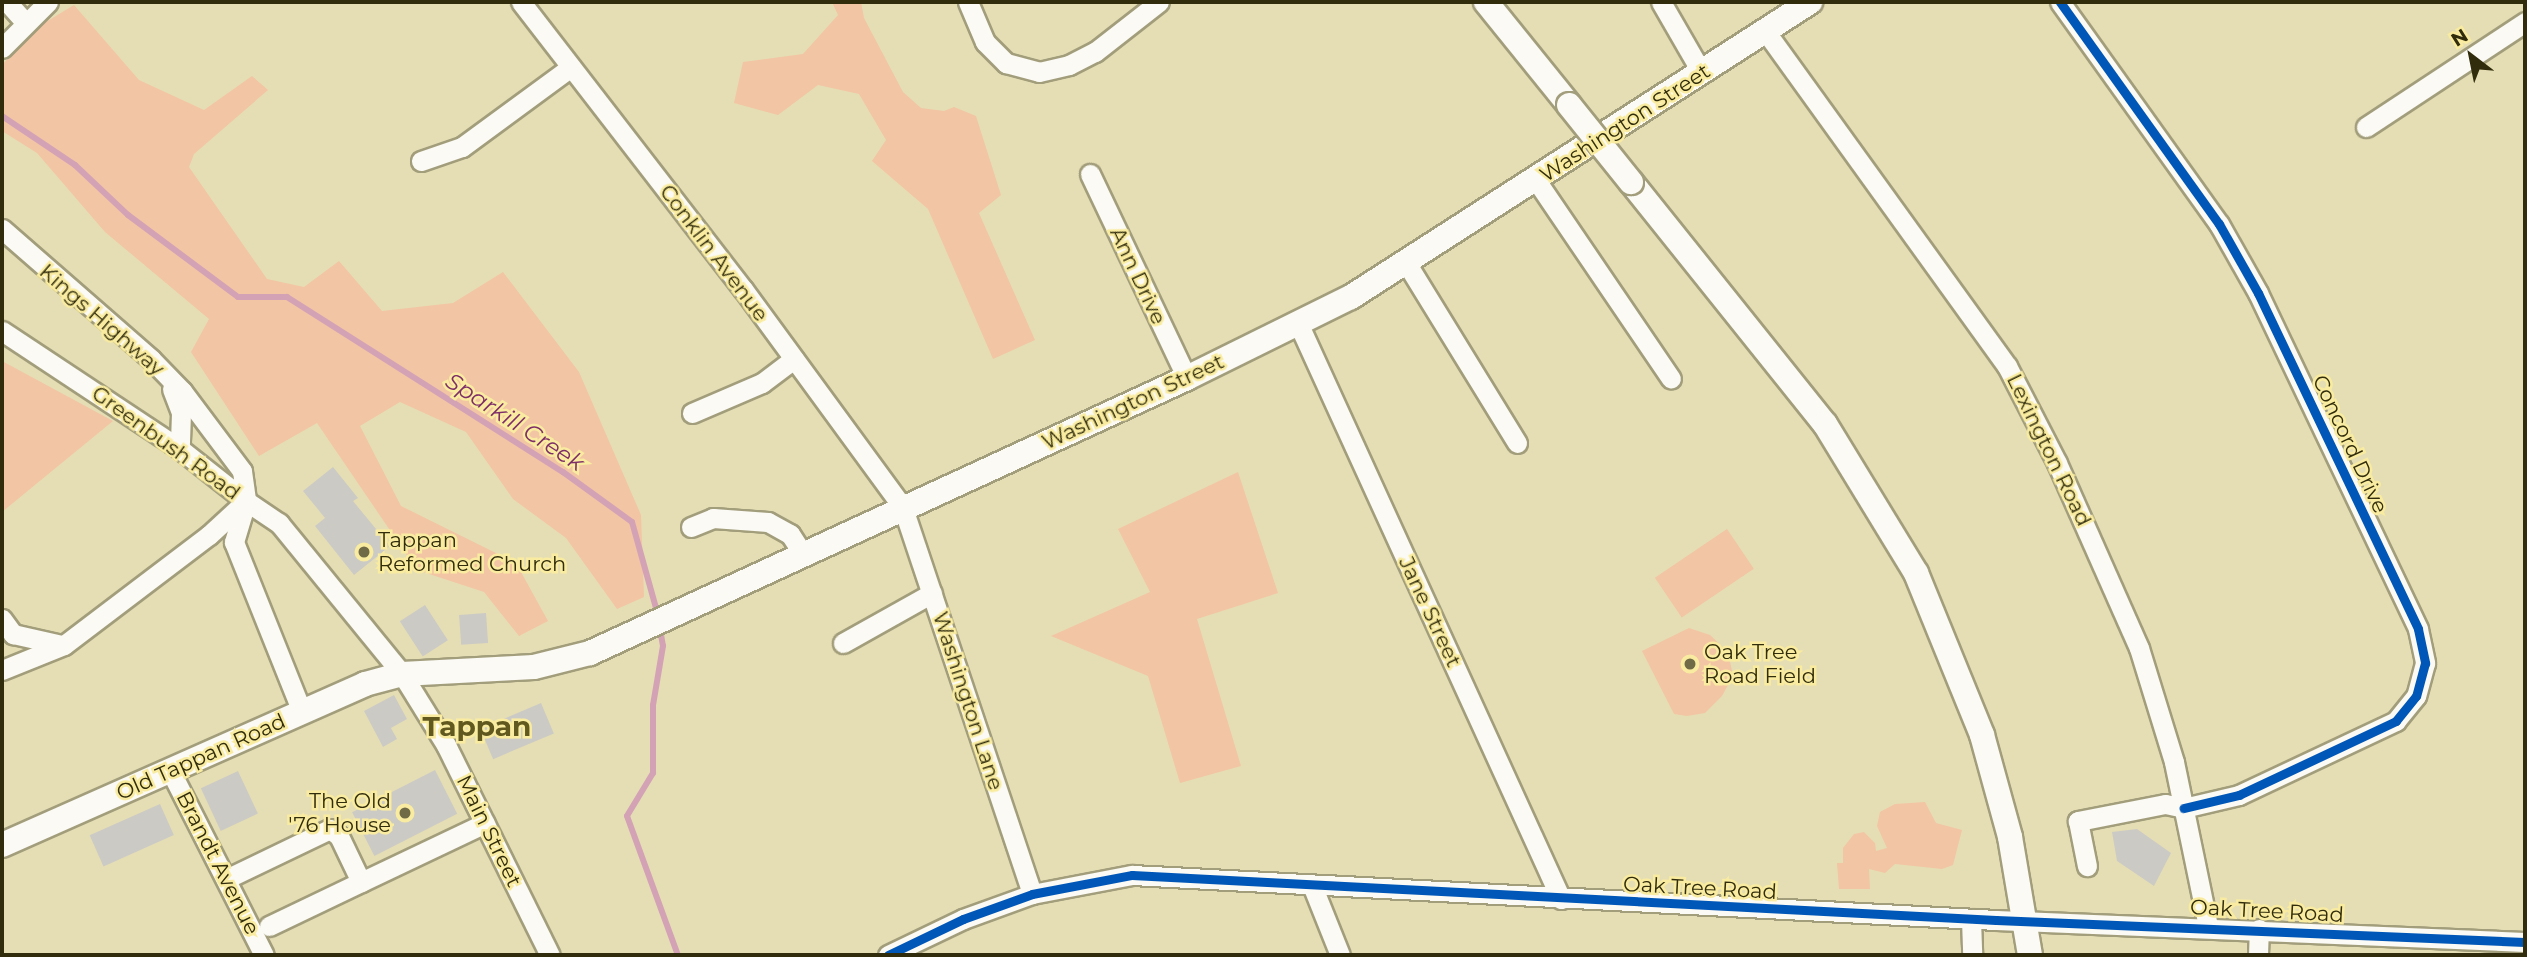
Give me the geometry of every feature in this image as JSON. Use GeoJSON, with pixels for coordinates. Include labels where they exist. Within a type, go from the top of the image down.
{"type":"FeatureCollection","features":[{"type":"Feature","properties":{"kind":"main road"},"geometry":{"type":"LineString","coordinates":[[1486,2],[1812,407],[1900,543],[1945,637],[1982,735],[2010,837],[2030,955]]}},
{"type":"Feature","properties":{"kind":"main road","name":"Washington Street"},"geometry":{"type":"LineString","coordinates":[[401,674],[534,667],[590,653],[1299,325],[1407,264],[1810,2]]}},
{"type":"Feature","properties":{"kind":"main road","name":"Old Tappan Road"},"geometry":{"type":"LineString","coordinates":[[2,845],[365,684],[401,674]]}},
{"type":"Feature","properties":{"kind":"street"},"geometry":{"type":"LineString","coordinates":[[7,2],[25,22]]}},
{"type":"Feature","properties":{"kind":"street"},"geometry":{"type":"LineString","coordinates":[[2,48],[25,22],[48,2]]}},
{"type":"Feature","properties":{"kind":"street","name":"Conklin Avenue"},"geometry":{"type":"LineString","coordinates":[[521,2],[794,359],[903,508]]}},
{"type":"Feature","properties":{"kind":"street"},"geometry":{"type":"LineString","coordinates":[[968,2],[985,42],[1006,63],[1039,72],[1069,65],[1095,52],[1159,2]]}},
{"type":"Feature","properties":{"kind":"street"},"geometry":{"type":"LineString","coordinates":[[1661,2],[1702,73]]}},
{"type":"Feature","properties":{"kind":"street","name":"Concord Drive"},"geometry":{"type":"LineString","coordinates":[[2060,2],[2220,224],[2252,282],[2418,629],[2425,663],[2416,696],[2396,721],[2239,795],[2184,808],[2165,804],[2078,821],[2087,866]]}},
{"type":"Feature","properties":{"kind":"street"},"geometry":{"type":"LineString","coordinates":[[2366,127],[2525,22]]}},
{"type":"Feature","properties":{"kind":"street","name":"Lexington Road"},"geometry":{"type":"LineString","coordinates":[[1766,32],[2007,366],[2057,463],[2139,648],[2184,808],[2208,926]]}},
{"type":"Feature","properties":{"kind":"street"},"geometry":{"type":"LineString","coordinates":[[421,161],[462,148],[571,67]]}},
{"type":"Feature","properties":{"kind":"street","name":"Ann Drive"},"geometry":{"type":"LineString","coordinates":[[1090,174],[1187,378]]}},
{"type":"Feature","properties":{"kind":"street"},"geometry":{"type":"LineString","coordinates":[[1536,180],[1671,379]]}},
{"type":"Feature","properties":{"kind":"street","name":"Kings Highway"},"geometry":{"type":"LineString","coordinates":[[2,229],[168,377],[242,471],[246,501]]}},
{"type":"Feature","properties":{"kind":"street"},"geometry":{"type":"LineString","coordinates":[[1407,264],[1517,443]]}},
{"type":"Feature","properties":{"kind":"street","name":"Jane Street"},"geometry":{"type":"LineString","coordinates":[[1299,325],[1561,899]]}},
{"type":"Feature","properties":{"kind":"street","name":"Greenbush Road"},"geometry":{"type":"LineString","coordinates":[[2,331],[180,449],[246,501],[234,542],[302,712]]}},
{"type":"Feature","properties":{"kind":"street"},"geometry":{"type":"LineString","coordinates":[[692,414],[762,383],[794,359]]}},
{"type":"Feature","properties":{"kind":"street"},"geometry":{"type":"LineString","coordinates":[[168,377],[181,413],[180,449]]}},
{"type":"Feature","properties":{"kind":"street"},"geometry":{"type":"LineString","coordinates":[[2,670],[62,645],[209,535],[246,501],[279,523],[401,674]]}},
{"type":"Feature","properties":{"kind":"street","name":"Washington Lane"},"geometry":{"type":"LineString","coordinates":[[903,508],[1032,894]]}},
{"type":"Feature","properties":{"kind":"street"},"geometry":{"type":"LineString","coordinates":[[691,527],[713,518],[768,522],[790,534],[803,554]]}},
{"type":"Feature","properties":{"kind":"street"},"geometry":{"type":"LineString","coordinates":[[843,643],[932,593]]}},
{"type":"Feature","properties":{"kind":"street"},"geometry":{"type":"LineString","coordinates":[[2,619],[13,634],[62,645]]}},
{"type":"Feature","properties":{"kind":"street","name":"Main Street"},"geometry":{"type":"LineString","coordinates":[[401,674],[429,713],[550,955]]}},
{"type":"Feature","properties":{"kind":"street","name":"Brandt Avenue"},"geometry":{"type":"LineString","coordinates":[[171,772],[264,955]]}},
{"type":"Feature","properties":{"kind":"street"},"geometry":{"type":"LineString","coordinates":[[269,926],[485,823]]}},
{"type":"Feature","properties":{"kind":"street"},"geometry":{"type":"LineString","coordinates":[[226,879],[330,830],[339,836],[361,882]]}},
{"type":"Feature","properties":{"kind":"street","name":"Oak Tree Road"},"geometry":{"type":"LineString","coordinates":[[888,955],[963,919],[1032,894],[1132,876],[1971,919],[2208,926],[2525,942]]}},
{"type":"Feature","properties":{"kind":"street"},"geometry":{"type":"LineString","coordinates":[[1312,885],[1340,955]]}},
{"type":"Feature","properties":{"kind":"street"},"geometry":{"type":"LineString","coordinates":[[1971,919],[1972,955]]}},
{"type":"Feature","properties":{"kind":"street"},"geometry":{"type":"LineString","coordinates":[[2258,955],[2259,929]]}},
{"type":"Feature","properties":{"kind":"shaded area"},"geometry":{"type":"Polygon","coordinates":[[[832,2],[861,2],[864,18],[903,92],[921,108],[944,111],[954,107],[976,116],[1001,195],[979,213],[1035,340],[993,359],[928,209],[872,161],[886,140],[859,94],[818,85],[778,115],[734,103],[743,62],[803,54],[838,15],[832,2]]]}},
{"type":"Feature","properties":{"kind":"shaded area"},"geometry":{"type":"Polygon","coordinates":[[[74,5],[139,80],[204,110],[252,76],[268,90],[194,154],[189,167],[267,279],[304,287],[339,261],[382,311],[453,303],[503,272],[579,372],[641,515],[644,597],[617,609],[566,538],[513,499],[466,432],[400,402],[360,426],[401,506],[516,563],[548,621],[519,636],[484,592],[417,570],[317,423],[259,456],[191,352],[209,319],[105,232],[37,153],[2,131],[2,65],[36,28],[74,5]]]}},
{"type":"Feature","properties":{"kind":"shaded area"},"geometry":{"type":"Polygon","coordinates":[[[2,361],[113,421],[2,512],[2,361]]]}},
{"type":"Feature","properties":{"kind":"shaded area"},"geometry":{"type":"Polygon","coordinates":[[[1238,472],[1278,593],[1197,619],[1241,766],[1180,783],[1148,676],[1051,636],[1150,592],[1118,529],[1238,472]]]}},
{"type":"Feature","properties":{"kind":"shaded area"},"geometry":{"type":"Polygon","coordinates":[[[1727,529],[1754,569],[1682,617],[1655,578],[1727,529]]]}},
{"type":"Feature","properties":{"kind":"shaded area","name":"Oak Tree Road Field"},"geometry":{"type":"Polygon","coordinates":[[[1689,628],[1710,635],[1728,652],[1733,676],[1722,696],[1705,713],[1687,716],[1674,714],[1642,651],[1689,628]]]}},
{"type":"Feature","properties":{"kind":"shaded area"},"geometry":{"type":"Polygon","coordinates":[[[1925,802],[1936,823],[1962,830],[1953,865],[1942,869],[1895,864],[1885,873],[1869,869],[1870,889],[1839,889],[1837,863],[1843,863],[1843,848],[1854,834],[1864,832],[1875,843],[1876,851],[1887,848],[1877,826],[1880,812],[1895,804],[1925,802]]]}},
{"type":"Feature","properties":{"kind":"building"},"geometry":{"type":"Polygon","coordinates":[[[333,467],[358,498],[353,501],[390,546],[354,575],[315,526],[325,518],[303,491],[333,467]]]}},
{"type":"Feature","properties":{"kind":"building"},"geometry":{"type":"Polygon","coordinates":[[[425,605],[448,640],[423,657],[400,621],[425,605]]]}},
{"type":"Feature","properties":{"kind":"building"},"geometry":{"type":"Polygon","coordinates":[[[486,613],[488,643],[461,645],[459,615],[486,613]]]}},
{"type":"Feature","properties":{"kind":"building"},"geometry":{"type":"Polygon","coordinates":[[[394,695],[407,719],[391,728],[397,739],[383,747],[364,711],[394,695]]]}},
{"type":"Feature","properties":{"kind":"building"},"geometry":{"type":"Polygon","coordinates":[[[541,703],[554,733],[493,759],[480,729],[541,703]]]}},
{"type":"Feature","properties":{"kind":"building","name":"The Old '76 House"},"geometry":{"type":"Polygon","coordinates":[[[435,770],[457,814],[374,856],[352,812],[435,770]]]}},
{"type":"Feature","properties":{"kind":"building"},"geometry":{"type":"Polygon","coordinates":[[[238,771],[258,814],[221,831],[201,788],[238,771]]]}},
{"type":"Feature","properties":{"kind":"building"},"geometry":{"type":"Polygon","coordinates":[[[160,804],[174,835],[103,866],[90,835],[160,804]]]}},
{"type":"Feature","properties":{"kind":"building"},"geometry":{"type":"Polygon","coordinates":[[[2137,829],[2171,853],[2154,886],[2117,861],[2112,832],[2137,829]]]}},
{"type":"Feature","properties":{"kind":"waterway","name":"Sparkill Creek"},"geometry":{"type":"LineString","coordinates":[[2,116],[75,165],[128,215],[238,297],[287,297],[563,472],[632,522],[658,615]]}},
{"type":"Feature","properties":{"kind":"waterway","name":"Sparkill Creek"},"geometry":{"type":"LineString","coordinates":[[660,629],[663,646],[653,705],[653,773],[627,816],[678,955]]}},
{"type":"Feature","properties":{"kind":"cycle path"},"geometry":{"type":"LineString","coordinates":[[2060,2],[2219,224],[2258,293],[2418,629],[2425,663],[2416,696],[2396,721],[2239,795],[2184,808]]}},
{"type":"Feature","properties":{"kind":"cycle path"},"geometry":{"type":"LineString","coordinates":[[888,955],[963,919],[1032,894],[1132,875],[1996,920],[2525,942]]}},
{"type":"Feature","properties":{"kind":"place","name":"Tappan Reformed Church"},"geometry":{"type":"Point","coordinates":[364,552]}},
{"type":"Feature","properties":{"kind":"place","name":"Oak Tree Road Field"},"geometry":{"type":"Point","coordinates":[1690,664]}},
{"type":"Feature","properties":{"kind":"place","name":"The Old '76 House"},"geometry":{"type":"Point","coordinates":[405,813]}},
{"type":"Feature","properties":{"kind":"district","name":"Tappan"},"geometry":{"type":"Point","coordinates":[477,726]}}]}
